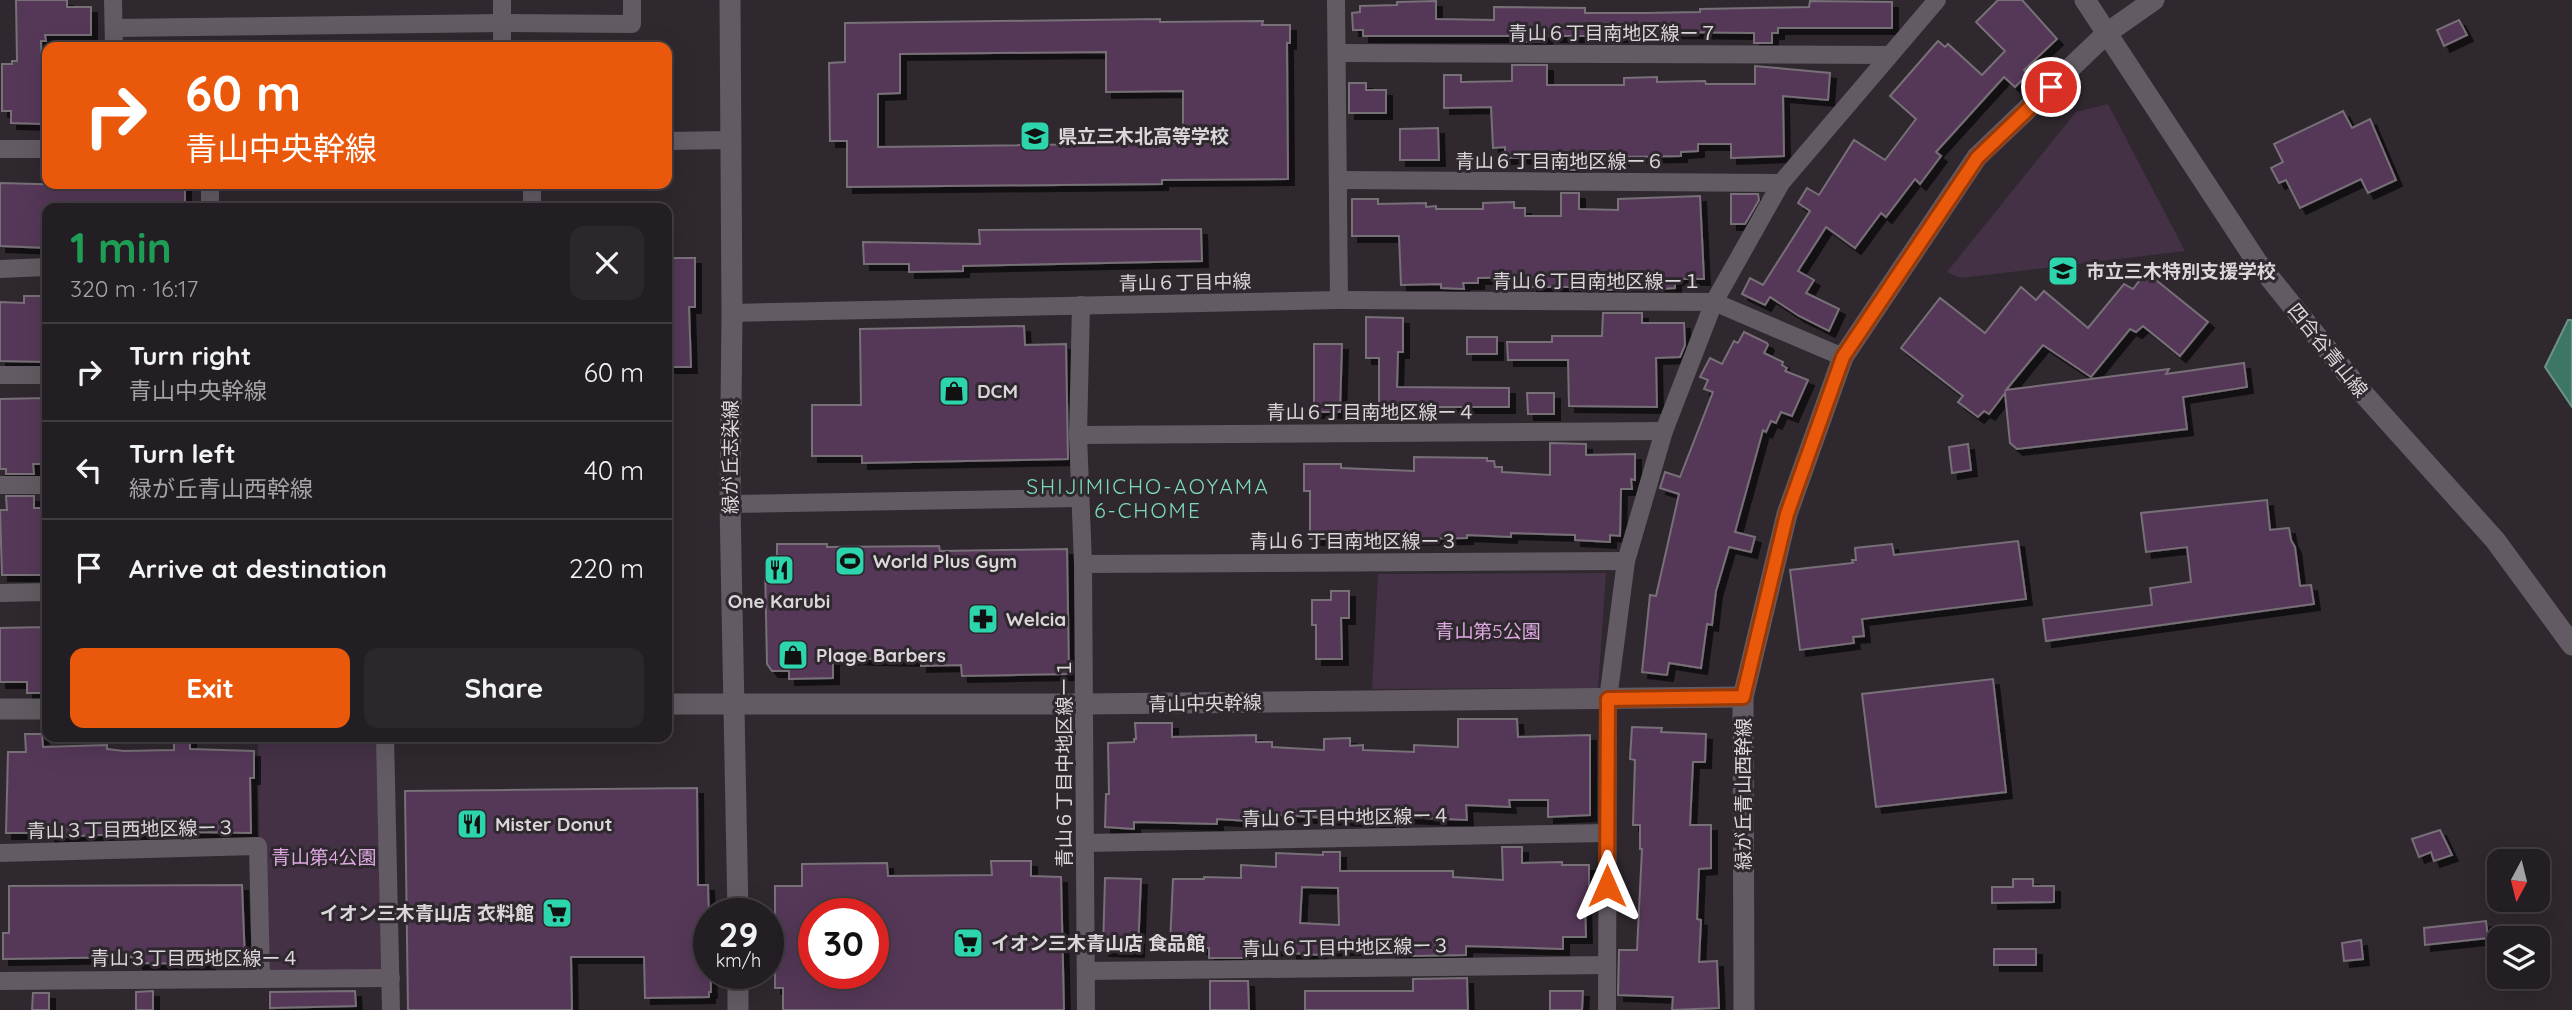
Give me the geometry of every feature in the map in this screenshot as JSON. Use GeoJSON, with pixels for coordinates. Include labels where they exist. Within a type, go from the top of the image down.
{"type":"FeatureCollection","features":[{"type":"Feature","properties":{"kind":"street"},"geometry":{"type":"LineString","coordinates":[[113,0],[114,42]]}},
{"type":"Feature","properties":{"kind":"street"},"geometry":{"type":"LineString","coordinates":[[502,0],[502,42]]}},
{"type":"Feature","properties":{"kind":"street"},"geometry":{"type":"LineString","coordinates":[[114,28],[632,24],[632,0]]}},
{"type":"Feature","properties":{"kind":"street","name":"緑が丘志染線"},"geometry":{"type":"LineString","coordinates":[[730,0],[730,504],[738,898]]}},
{"type":"Feature","properties":{"kind":"street"},"geometry":{"type":"LineString","coordinates":[[1336,0],[1339,300]]}},
{"type":"Feature","properties":{"kind":"street","name":"四合谷青山線"},"geometry":{"type":"LineString","coordinates":[[2085,0],[2258,262],[2360,390],[2495,540],[2572,645]]}},
{"type":"Feature","properties":{"kind":"street","name":"緑が丘青山西幹線"},"geometry":{"type":"LineString","coordinates":[[1744,1010],[1743,697],[1787,514],[1843,357],[1977,158],[2107,33],[2154,0]]}},
{"type":"Feature","properties":{"kind":"street"},"geometry":{"type":"LineString","coordinates":[[1607,1010],[1608,699],[1626,561],[1664,431],[1714,302],[1781,183],[1930,2]]}},
{"type":"Feature","properties":{"kind":"street","name":"青山６丁目南地区線ー７"},"geometry":{"type":"LineString","coordinates":[[1336,53],[1889,55]]}},
{"type":"Feature","properties":{"kind":"street"},"geometry":{"type":"LineString","coordinates":[[672,141],[730,140]]}},
{"type":"Feature","properties":{"kind":"street"},"geometry":{"type":"LineString","coordinates":[[0,149],[42,149]]}},
{"type":"Feature","properties":{"kind":"street","name":"青山６丁目南地区線ー６"},"geometry":{"type":"LineString","coordinates":[[1338,180],[1781,183]]}},
{"type":"Feature","properties":{"kind":"street"},"geometry":{"type":"LineString","coordinates":[[0,269],[42,267]]}},
{"type":"Feature","properties":{"kind":"street","name":"青山６丁目南地区線ー１"},"geometry":{"type":"LineString","coordinates":[[1339,300],[1714,302],[1843,357]]}},
{"type":"Feature","properties":{"kind":"street","name":"青山６丁目中線"},"geometry":{"type":"LineString","coordinates":[[732,313],[1339,300]]}},
{"type":"Feature","properties":{"kind":"street","name":"青山６丁目中地区線ー１"},"geometry":{"type":"LineString","coordinates":[[1081,306],[1078,435],[1085,704],[1086,1010]]}},
{"type":"Feature","properties":{"kind":"street"},"geometry":{"type":"LineString","coordinates":[[0,375],[42,375]]}},
{"type":"Feature","properties":{"kind":"street","name":"青山６丁目南地区線ー４"},"geometry":{"type":"LineString","coordinates":[[1078,435],[1664,431]]}},
{"type":"Feature","properties":{"kind":"street"},"geometry":{"type":"LineString","coordinates":[[0,485],[42,485]]}},
{"type":"Feature","properties":{"kind":"street"},"geometry":{"type":"LineString","coordinates":[[730,504],[1080,498]]}},
{"type":"Feature","properties":{"kind":"street","name":"青山６丁目南地区線ー３"},"geometry":{"type":"LineString","coordinates":[[1083,564],[1626,561]]}},
{"type":"Feature","properties":{"kind":"street"},"geometry":{"type":"LineString","coordinates":[[0,593],[42,592]]}},
{"type":"Feature","properties":{"kind":"street","name":"青山中央幹線"},"geometry":{"type":"LineString","coordinates":[[672,704],[1085,704],[1743,697]]}},
{"type":"Feature","properties":{"kind":"street"},"geometry":{"type":"LineString","coordinates":[[0,709],[42,709]]}},
{"type":"Feature","properties":{"kind":"street"},"geometry":{"type":"LineString","coordinates":[[385,742],[391,1010]]}},
{"type":"Feature","properties":{"kind":"street","name":"青山６丁目中地区線ー４"},"geometry":{"type":"LineString","coordinates":[[1086,843],[1607,833]]}},
{"type":"Feature","properties":{"kind":"street","name":"青山３丁目西地区線ー３"},"geometry":{"type":"LineString","coordinates":[[0,853],[258,846],[261,978]]}},
{"type":"Feature","properties":{"kind":"street","name":"青山６丁目中地区線ー３"},"geometry":{"type":"LineString","coordinates":[[1086,971],[1607,965]]}},
{"type":"Feature","properties":{"kind":"street","name":"青山３丁目西地区線ー４"},"geometry":{"type":"LineString","coordinates":[[0,981],[391,978]]}},
{"type":"Feature","properties":{"kind":"street"},"geometry":{"type":"LineString","coordinates":[[738,989],[738,1010]]}},
{"type":"Feature","properties":{"kind":"green space"},"geometry":{"type":"Polygon","coordinates":[[[2108,104],[2185,251],[1961,278],[1947,272],[2076,112],[2108,104]]]}},
{"type":"Feature","properties":{"kind":"green space","name":"青山第5公園"},"geometry":{"type":"Polygon","coordinates":[[[1606,573],[1598,688],[1372,689],[1378,574],[1606,573]]]}},
{"type":"Feature","properties":{"kind":"green space","name":"青山第4公園"},"geometry":{"type":"Polygon","coordinates":[[[258,742],[385,742],[391,978],[261,978],[258,742]]]}},
{"type":"Feature","properties":{"kind":"shaded area"},"geometry":{"type":"Polygon","coordinates":[[[2568,320],[2572,320],[2572,407],[2545,367],[2568,320]]]}},
{"type":"Feature","properties":{"kind":"building"},"geometry":{"type":"Polygon","coordinates":[[[16,0],[67,0],[67,7],[91,7],[91,35],[45,35],[46,41],[41,41],[42,124],[11,123],[11,111],[2,111],[2,64],[17,61],[16,0]]]}},
{"type":"Feature","properties":{"kind":"building"},"geometry":{"type":"Polygon","coordinates":[[[1998,0],[2022,0],[2057,39],[2024,70],[2028,74],[2015,87],[2004,77],[1936,152],[1941,156],[1920,184],[1915,179],[1886,217],[1881,213],[1855,248],[1826,227],[1798,271],[1814,280],[1806,293],[1839,309],[1829,331],[1770,297],[1765,305],[1742,294],[1750,278],[1763,285],[1810,211],[1798,203],[1807,188],[1819,195],[1854,140],[1885,160],[1916,119],[1890,96],[1938,41],[1945,47],[1948,44],[1982,75],[2005,51],[1976,22],[1998,0]]]}},
{"type":"Feature","properties":{"kind":"building"},"geometry":{"type":"Polygon","coordinates":[[[1436,1],[1436,19],[1494,20],[1494,7],[1585,8],[1585,13],[1646,13],[1809,7],[1810,1],[1892,2],[1892,28],[1778,28],[1778,33],[1772,33],[1772,43],[1754,43],[1754,33],[1671,32],[1671,36],[1546,36],[1546,42],[1511,42],[1511,36],[1363,36],[1363,30],[1353,30],[1352,13],[1360,12],[1360,6],[1436,1]]]}},
{"type":"Feature","properties":{"kind":"building"},"geometry":{"type":"Polygon","coordinates":[[[1160,19],[1160,22],[1263,21],[1262,25],[1290,25],[1290,43],[1287,43],[1288,179],[1162,180],[1162,184],[847,187],[847,141],[830,141],[829,63],[845,62],[845,23],[1160,19]],[[1106,52],[900,54],[900,93],[878,94],[878,147],[1183,143],[1183,91],[1106,92],[1106,52]]]}},
{"type":"Feature","properties":{"kind":"building"},"geometry":{"type":"Polygon","coordinates":[[[2459,20],[2467,35],[2444,46],[2437,30],[2459,20]]]}},
{"type":"Feature","properties":{"kind":"building"},"geometry":{"type":"Polygon","coordinates":[[[1512,65],[1547,65],[1547,85],[1624,85],[1624,78],[1657,77],[1657,82],[1755,84],[1755,66],[1830,73],[1828,100],[1783,96],[1784,156],[1731,158],[1731,144],[1698,144],[1698,151],[1681,152],[1681,156],[1579,160],[1579,170],[1561,170],[1561,160],[1552,160],[1552,157],[1505,158],[1505,147],[1493,148],[1491,107],[1444,108],[1444,75],[1461,75],[1461,82],[1512,81],[1512,65]]]}},
{"type":"Feature","properties":{"kind":"building"},"geometry":{"type":"Polygon","coordinates":[[[1349,83],[1366,83],[1366,90],[1386,90],[1386,113],[1349,113],[1349,83]]]}},
{"type":"Feature","properties":{"kind":"building"},"geometry":{"type":"Polygon","coordinates":[[[2343,111],[2352,128],[2370,119],[2396,180],[2368,193],[2361,179],[2300,208],[2286,180],[2279,183],[2271,168],[2283,162],[2274,144],[2343,111]]]}},
{"type":"Feature","properties":{"kind":"building"},"geometry":{"type":"Polygon","coordinates":[[[1438,128],[1439,160],[1400,160],[1400,129],[1438,128]]]}},
{"type":"Feature","properties":{"kind":"building"},"geometry":{"type":"Polygon","coordinates":[[[0,183],[42,184],[42,189],[185,189],[185,203],[42,203],[42,248],[0,246],[0,183]]]}},
{"type":"Feature","properties":{"kind":"building"},"geometry":{"type":"Polygon","coordinates":[[[1561,193],[1579,193],[1579,209],[1618,210],[1618,199],[1700,196],[1704,279],[1675,279],[1675,288],[1642,290],[1531,287],[1531,277],[1478,278],[1478,283],[1463,283],[1464,289],[1441,288],[1441,284],[1401,285],[1399,236],[1352,236],[1352,199],[1378,199],[1378,204],[1426,203],[1426,207],[1436,206],[1436,209],[1483,209],[1483,203],[1514,202],[1514,208],[1525,208],[1525,216],[1561,216],[1561,193]]]}},
{"type":"Feature","properties":{"kind":"building"},"geometry":{"type":"Polygon","coordinates":[[[1731,194],[1758,194],[1759,200],[1745,224],[1731,224],[1731,194]]]}},
{"type":"Feature","properties":{"kind":"building"},"geometry":{"type":"Polygon","coordinates":[[[1201,229],[1202,261],[963,266],[963,271],[909,272],[909,264],[864,264],[863,242],[980,244],[979,230],[1201,229]]]}},
{"type":"Feature","properties":{"kind":"building"},"geometry":{"type":"Polygon","coordinates":[[[672,258],[695,258],[695,307],[689,307],[691,367],[672,367],[672,258]]]}},
{"type":"Feature","properties":{"kind":"building"},"geometry":{"type":"Polygon","coordinates":[[[2146,272],[2208,322],[2180,356],[2143,326],[2136,332],[2130,329],[2091,377],[2043,345],[2006,390],[2169,369],[2166,374],[2244,363],[2247,387],[2183,397],[2187,429],[2017,449],[2010,443],[2005,393],[1989,414],[1984,411],[1978,417],[1958,402],[1963,396],[1901,348],[1940,298],[1985,333],[2021,287],[2036,300],[2044,291],[2088,328],[2124,284],[2133,289],[2146,272]]]}},
{"type":"Feature","properties":{"kind":"building"},"geometry":{"type":"Polygon","coordinates":[[[24,296],[42,296],[42,362],[0,361],[0,302],[24,303],[24,296]]]}},
{"type":"Feature","properties":{"kind":"building"},"geometry":{"type":"Polygon","coordinates":[[[1603,313],[1642,313],[1642,323],[1684,323],[1685,345],[1680,357],[1656,358],[1657,407],[1569,406],[1568,360],[1508,360],[1507,342],[1552,342],[1552,336],[1602,336],[1603,313]]]}},
{"type":"Feature","properties":{"kind":"building"},"geometry":{"type":"Polygon","coordinates":[[[1366,317],[1403,318],[1403,352],[1398,352],[1397,387],[1509,388],[1509,407],[1408,407],[1408,412],[1379,412],[1379,358],[1366,358],[1366,317]]]}},
{"type":"Feature","properties":{"kind":"building"},"geometry":{"type":"Polygon","coordinates":[[[1024,326],[1025,345],[1066,344],[1068,459],[862,463],[862,456],[812,456],[812,405],[861,405],[860,329],[1024,326]]]}},
{"type":"Feature","properties":{"kind":"building"},"geometry":{"type":"Polygon","coordinates":[[[1744,332],[1767,343],[1764,353],[1783,362],[1782,365],[1787,368],[1785,371],[1808,380],[1792,416],[1781,412],[1776,423],[1771,421],[1766,432],[1763,430],[1735,532],[1755,537],[1751,552],[1729,547],[1716,591],[1712,625],[1707,624],[1701,668],[1669,663],[1667,675],[1642,672],[1650,595],[1656,596],[1679,494],[1660,488],[1665,472],[1680,477],[1713,392],[1704,389],[1708,380],[1700,377],[1710,358],[1722,364],[1734,341],[1738,343],[1744,332]]]}},
{"type":"Feature","properties":{"kind":"building"},"geometry":{"type":"Polygon","coordinates":[[[1467,337],[1497,337],[1497,354],[1467,354],[1467,337]]]}},
{"type":"Feature","properties":{"kind":"building"},"geometry":{"type":"Polygon","coordinates":[[[1314,344],[1342,344],[1340,412],[1314,412],[1314,344]]]}},
{"type":"Feature","properties":{"kind":"building"},"geometry":{"type":"Polygon","coordinates":[[[1527,393],[1554,393],[1554,414],[1528,414],[1527,393]]]}},
{"type":"Feature","properties":{"kind":"building"},"geometry":{"type":"Polygon","coordinates":[[[42,398],[42,464],[33,464],[34,474],[6,474],[6,469],[0,469],[0,399],[42,398]]]}},
{"type":"Feature","properties":{"kind":"building"},"geometry":{"type":"Polygon","coordinates":[[[1550,443],[1586,444],[1586,455],[1635,454],[1635,480],[1631,479],[1632,489],[1621,489],[1620,536],[1610,535],[1610,542],[1575,540],[1575,535],[1511,533],[1511,537],[1467,535],[1467,538],[1405,539],[1405,536],[1345,533],[1345,539],[1310,539],[1310,491],[1304,491],[1304,464],[1341,464],[1341,468],[1414,471],[1414,457],[1487,458],[1487,461],[1494,461],[1495,467],[1502,467],[1502,472],[1550,475],[1550,443]]]}},
{"type":"Feature","properties":{"kind":"building"},"geometry":{"type":"Polygon","coordinates":[[[1968,444],[1971,470],[1952,473],[1949,447],[1968,444]]]}},
{"type":"Feature","properties":{"kind":"building"},"geometry":{"type":"Polygon","coordinates":[[[6,496],[34,496],[34,508],[42,508],[42,575],[2,575],[0,510],[7,510],[6,496]]]}},
{"type":"Feature","properties":{"kind":"building"},"geometry":{"type":"Polygon","coordinates":[[[2267,500],[2270,530],[2289,528],[2295,547],[2300,586],[2311,585],[2314,604],[2046,641],[2043,619],[2152,605],[2150,588],[2191,582],[2187,547],[2146,552],[2141,513],[2267,500]]]}},
{"type":"Feature","properties":{"kind":"building"},"geometry":{"type":"Polygon","coordinates":[[[2018,541],[2026,599],[1862,619],[1864,636],[1853,637],[1854,643],[1800,650],[1790,570],[1853,563],[1852,560],[1856,560],[1855,548],[1892,544],[1894,555],[2018,541]]]}},
{"type":"Feature","properties":{"kind":"building"},"geometry":{"type":"Polygon","coordinates":[[[777,544],[827,544],[827,547],[939,546],[940,551],[1067,549],[1069,674],[962,676],[961,665],[921,666],[921,660],[833,658],[833,678],[789,679],[789,671],[772,671],[767,664],[765,565],[777,565],[777,544]]]}},
{"type":"Feature","properties":{"kind":"building"},"geometry":{"type":"Polygon","coordinates":[[[1331,591],[1349,591],[1349,618],[1341,618],[1342,659],[1316,659],[1316,625],[1312,625],[1312,600],[1331,600],[1331,591]]]}},
{"type":"Feature","properties":{"kind":"building"},"geometry":{"type":"Polygon","coordinates":[[[42,627],[42,693],[27,693],[27,682],[0,682],[0,628],[42,627]]]}},
{"type":"Feature","properties":{"kind":"building"},"geometry":{"type":"Polygon","coordinates":[[[1993,679],[2006,792],[1876,807],[1862,694],[1993,679]]]}},
{"type":"Feature","properties":{"kind":"building"},"geometry":{"type":"Polygon","coordinates":[[[1458,719],[1517,719],[1518,737],[1590,735],[1590,815],[1548,817],[1548,800],[1509,800],[1510,807],[1466,805],[1467,820],[1402,817],[1402,823],[1265,814],[1265,822],[1217,819],[1217,824],[1134,822],[1134,829],[1105,827],[1106,794],[1109,794],[1108,743],[1134,742],[1135,723],[1172,723],[1172,737],[1256,735],[1256,742],[1272,742],[1272,747],[1324,750],[1324,739],[1350,738],[1350,746],[1363,745],[1363,750],[1414,752],[1414,745],[1458,747],[1458,719]]]}},
{"type":"Feature","properties":{"kind":"building"},"geometry":{"type":"Polygon","coordinates":[[[1632,727],[1662,728],[1661,732],[1706,734],[1705,762],[1693,762],[1690,825],[1711,825],[1711,868],[1699,869],[1697,919],[1701,920],[1699,962],[1717,961],[1719,1008],[1672,1010],[1673,997],[1618,995],[1619,950],[1637,950],[1642,849],[1640,825],[1633,825],[1635,760],[1630,759],[1632,727]]]}},
{"type":"Feature","properties":{"kind":"building"},"geometry":{"type":"Polygon","coordinates":[[[25,734],[42,734],[43,747],[107,745],[107,749],[124,751],[174,750],[174,742],[190,742],[190,749],[254,751],[254,778],[250,778],[251,833],[188,832],[188,837],[154,837],[154,833],[49,837],[49,833],[6,833],[8,752],[26,752],[25,734]]]}},
{"type":"Feature","properties":{"kind":"building","name":"イオン三木青山店 衣料館"},"geometry":{"type":"Polygon","coordinates":[[[697,788],[698,885],[708,885],[708,898],[693,898],[693,989],[711,989],[709,997],[645,998],[644,957],[571,957],[572,1010],[408,1010],[405,791],[697,788]]]}},
{"type":"Feature","properties":{"kind":"building"},"geometry":{"type":"Polygon","coordinates":[[[2440,830],[2452,855],[2434,861],[2431,852],[2419,857],[2412,839],[2440,830]]]}},
{"type":"Feature","properties":{"kind":"building"},"geometry":{"type":"Polygon","coordinates":[[[1502,847],[1522,847],[1522,863],[1562,862],[1562,865],[1589,865],[1589,901],[1585,901],[1586,937],[1563,937],[1563,949],[1466,946],[1466,955],[1413,956],[1413,952],[1390,952],[1390,948],[1320,950],[1320,955],[1291,953],[1291,949],[1248,950],[1248,958],[1209,958],[1209,948],[1201,948],[1201,944],[1170,944],[1173,879],[1241,878],[1241,865],[1276,867],[1276,853],[1323,855],[1323,852],[1340,852],[1340,871],[1453,871],[1453,877],[1503,880],[1502,847]],[[1302,887],[1300,923],[1339,925],[1338,888],[1302,887]]]}},
{"type":"Feature","properties":{"kind":"building","name":"イオン三木青山店 食品館"},"geometry":{"type":"Polygon","coordinates":[[[991,861],[1031,861],[1031,876],[1061,877],[1064,1010],[783,1010],[784,898],[775,898],[775,886],[802,886],[802,864],[887,863],[888,876],[992,875],[991,861]]]}},
{"type":"Feature","properties":{"kind":"building"},"geometry":{"type":"Polygon","coordinates":[[[1105,878],[1141,879],[1138,951],[1103,950],[1105,878]]]}},
{"type":"Feature","properties":{"kind":"building"},"geometry":{"type":"Polygon","coordinates":[[[2013,879],[2033,879],[2033,886],[2054,886],[2054,902],[1992,903],[1992,887],[2013,887],[2013,879]]]}},
{"type":"Feature","properties":{"kind":"building"},"geometry":{"type":"Polygon","coordinates":[[[242,885],[245,961],[209,961],[209,964],[137,963],[137,957],[3,959],[3,933],[9,933],[9,886],[242,885]]]}},
{"type":"Feature","properties":{"kind":"building"},"geometry":{"type":"Polygon","coordinates":[[[2486,921],[2487,938],[2425,945],[2424,928],[2486,921]]]}},
{"type":"Feature","properties":{"kind":"building"},"geometry":{"type":"Polygon","coordinates":[[[2361,940],[2363,959],[2344,961],[2342,943],[2361,940]]]}},
{"type":"Feature","properties":{"kind":"building"},"geometry":{"type":"Polygon","coordinates":[[[1994,949],[2036,949],[2036,965],[1994,965],[1994,949]]]}},
{"type":"Feature","properties":{"kind":"building"},"geometry":{"type":"Polygon","coordinates":[[[1467,978],[1468,1010],[1305,1010],[1305,991],[1413,991],[1413,979],[1467,978]]]}},
{"type":"Feature","properties":{"kind":"building"},"geometry":{"type":"Polygon","coordinates":[[[1210,981],[1248,981],[1249,1010],[1210,1010],[1210,981]]]}},
{"type":"Feature","properties":{"kind":"building"},"geometry":{"type":"Polygon","coordinates":[[[153,991],[153,1010],[136,1010],[136,992],[153,991]]]}},
{"type":"Feature","properties":{"kind":"building"},"geometry":{"type":"Polygon","coordinates":[[[355,991],[356,1006],[270,1008],[270,992],[355,991]]]}},
{"type":"Feature","properties":{"kind":"building"},"geometry":{"type":"Polygon","coordinates":[[[1550,991],[1583,991],[1582,1010],[1550,1010],[1550,991]]]}},
{"type":"Feature","properties":{"kind":"building"},"geometry":{"type":"Polygon","coordinates":[[[33,993],[49,993],[49,1010],[32,1010],[33,993]]]}},
{"type":"Feature","properties":{"kind":"place","name":"県立三木北高等学校"},"geometry":{"type":"Point","coordinates":[1035,136]}},
{"type":"Feature","properties":{"kind":"place","name":"市立三木特別支援学校"},"geometry":{"type":"Point","coordinates":[2063,271]}},
{"type":"Feature","properties":{"kind":"place","name":"DCM"},"geometry":{"type":"Point","coordinates":[954,391]}},
{"type":"Feature","properties":{"kind":"place","name":"World Plus Gym"},"geometry":{"type":"Point","coordinates":[850,561]}},
{"type":"Feature","properties":{"kind":"place","name":"One Karubi"},"geometry":{"type":"Point","coordinates":[779,570]}},
{"type":"Feature","properties":{"kind":"place","name":"Welcia"},"geometry":{"type":"Point","coordinates":[983,619]}},
{"type":"Feature","properties":{"kind":"place","name":"Plage Barbers"},"geometry":{"type":"Point","coordinates":[793,655]}},
{"type":"Feature","properties":{"kind":"place","name":"Mister Donut"},"geometry":{"type":"Point","coordinates":[472,824]}},
{"type":"Feature","properties":{"kind":"place","name":"イオン三木青山店 衣料館"},"geometry":{"type":"Point","coordinates":[557,913]}},
{"type":"Feature","properties":{"kind":"place","name":"イオン三木青山店 食品館"},"geometry":{"type":"Point","coordinates":[968,943]}},
{"type":"Feature","properties":{"kind":"district","name":"SHIJIMICHO-AOYAMA 6-CHOME"},"geometry":{"type":"Point","coordinates":[1148,498]}},
{"type":"Feature","properties":{"kind":"route"},"geometry":{"type":"LineString","coordinates":[[1607,886],[1608,699],[1743,697],[1787,514],[1843,357],[1977,158],[2051,87]]}}]}
